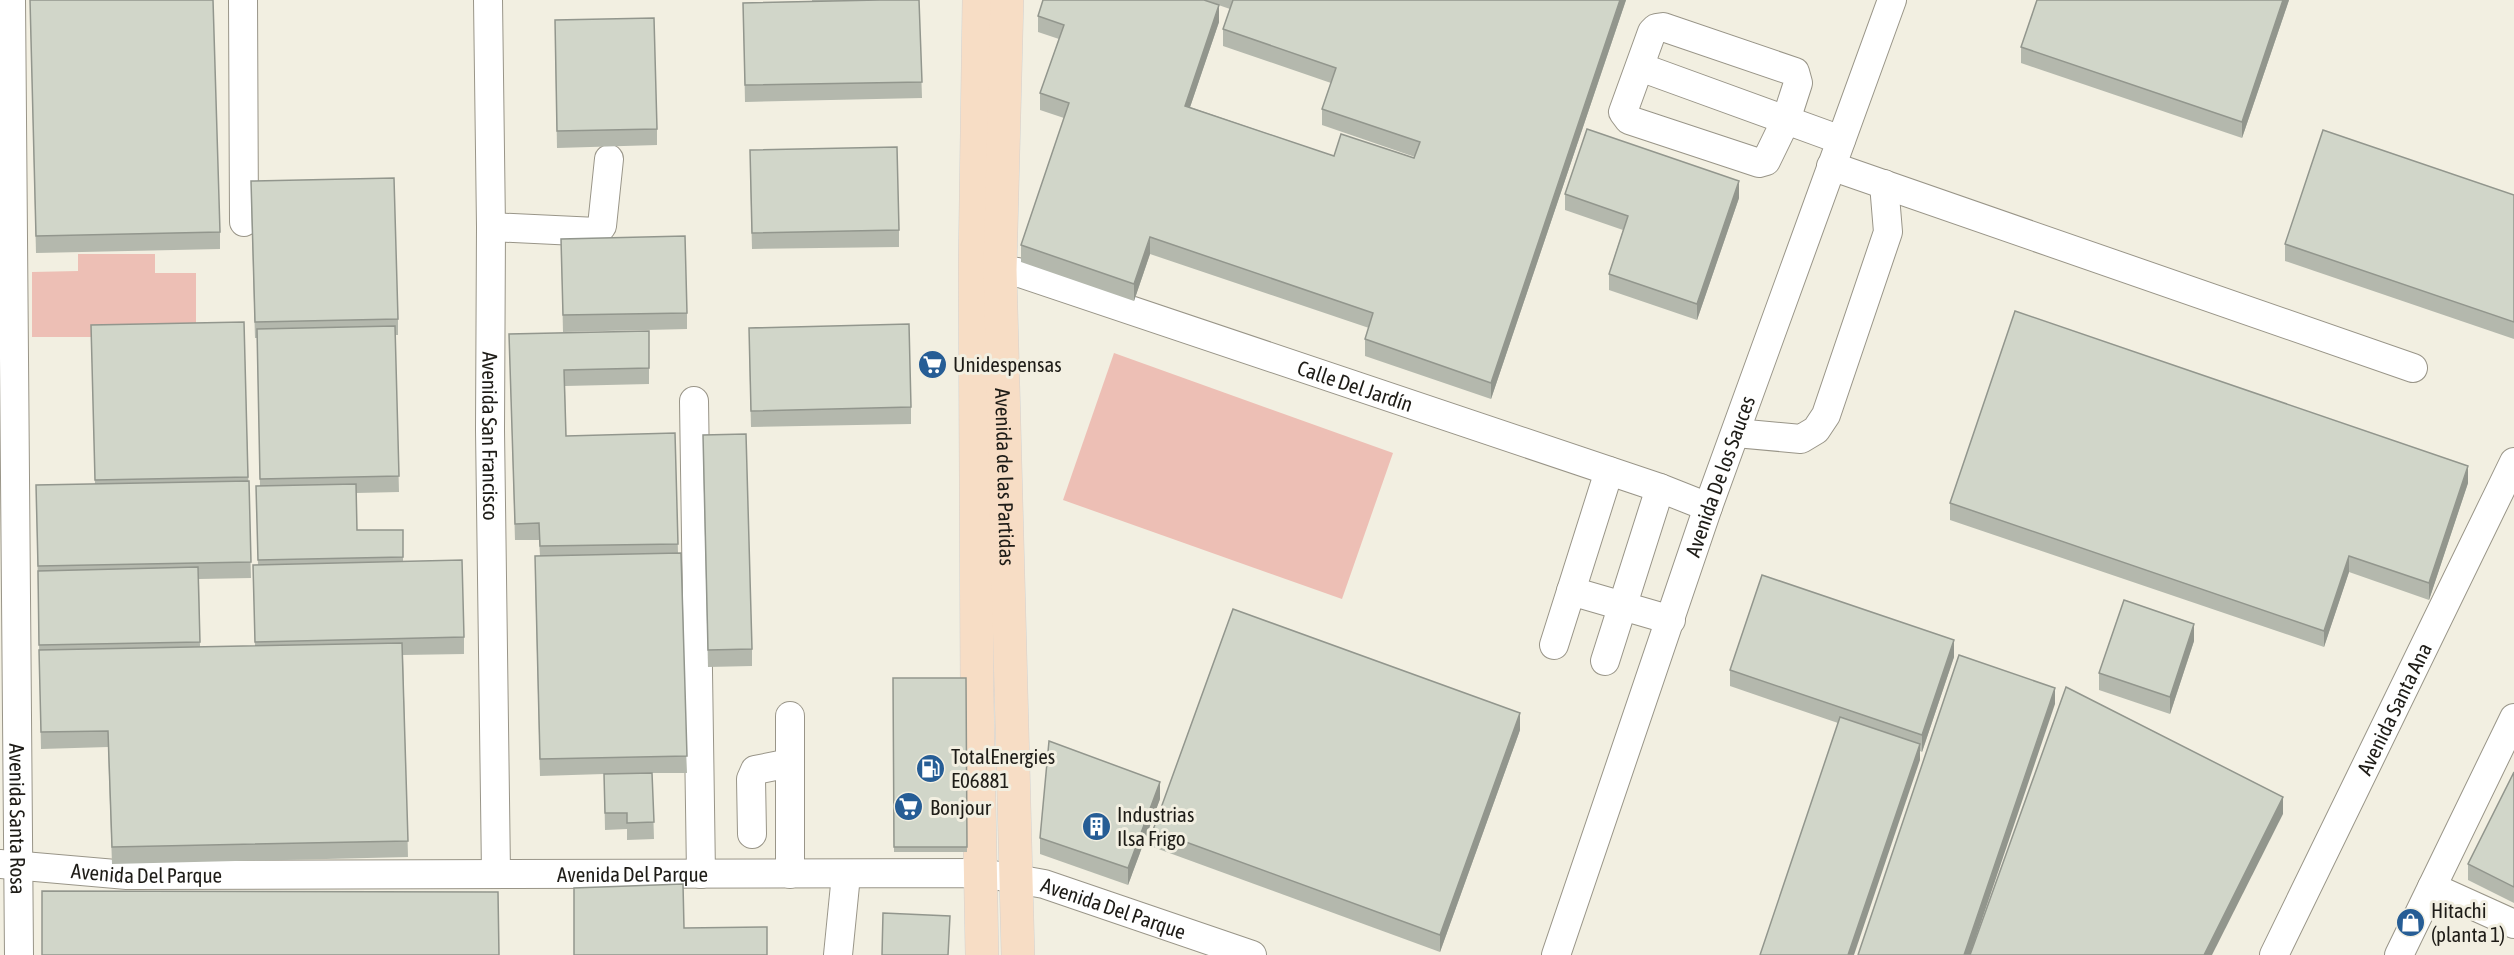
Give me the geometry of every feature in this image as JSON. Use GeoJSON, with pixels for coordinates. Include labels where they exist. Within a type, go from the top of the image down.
{"type":"FeatureCollection","features":[{"type":"Feature","properties":{"kind":"main road","name":"Avenida de las Partidas"},"geometry":{"type":"LineString","coordinates":[[979,0],[965,692],[969,840],[982,873],[982,955]]}},
{"type":"Feature","properties":{"kind":"main road","name":"Avenida de las Partidas"},"geometry":{"type":"LineString","coordinates":[[1007,0],[1000,270],[1018,955]]}},
{"type":"Feature","properties":{"kind":"street","name":"Avenida Santa Rosa"},"geometry":{"type":"LineString","coordinates":[[10,0],[9,865],[19,955]]}},
{"type":"Feature","properties":{"kind":"street"},"geometry":{"type":"LineString","coordinates":[[243,0],[244,222]]}},
{"type":"Feature","properties":{"kind":"street","name":"Avenida San Francisco"},"geometry":{"type":"LineString","coordinates":[[488,0],[491,227],[490,430],[496,873]]}},
{"type":"Feature","properties":{"kind":"street","name":"Avenida De los Sauces"},"geometry":{"type":"LineString","coordinates":[[1556,955],[1708,507],[1892,0]]}},
{"type":"Feature","properties":{"kind":"street"},"geometry":{"type":"LineString","coordinates":[[1656,27],[1663,27],[1795,72],[1798,83],[1786,120],[1770,158],[1759,163],[1629,120],[1623,112],[1652,32],[1656,27]]}},
{"type":"Feature","properties":{"kind":"street"},"geometry":{"type":"LineString","coordinates":[[1640,67],[1786,120],[1884,184],[2413,368]]}},
{"type":"Feature","properties":{"kind":"street"},"geometry":{"type":"LineString","coordinates":[[491,227],[597,232],[602,226],[609,159]]}},
{"type":"Feature","properties":{"kind":"street"},"geometry":{"type":"LineString","coordinates":[[1736,433],[1801,439],[1816,430],[1826,415],[1888,232],[1884,184]]}},
{"type":"Feature","properties":{"kind":"street","name":"Calle Del Jardín"},"geometry":{"type":"LineString","coordinates":[[1000,270],[1017,272],[1660,488],[1708,507]]}},
{"type":"Feature","properties":{"kind":"street"},"geometry":{"type":"LineString","coordinates":[[694,401],[701,874]]}},
{"type":"Feature","properties":{"kind":"street","name":"Avenida Santa Ana"},"geometry":{"type":"LineString","coordinates":[[2274,955],[2514,462]]}},
{"type":"Feature","properties":{"kind":"street"},"geometry":{"type":"LineString","coordinates":[[1554,645],[1609,471]]}},
{"type":"Feature","properties":{"kind":"street"},"geometry":{"type":"LineString","coordinates":[[1605,661],[1660,488]]}},
{"type":"Feature","properties":{"kind":"street"},"geometry":{"type":"LineString","coordinates":[[1571,591],[1671,620]]}},
{"type":"Feature","properties":{"kind":"street"},"geometry":{"type":"LineString","coordinates":[[790,716],[790,874]]}},
{"type":"Feature","properties":{"kind":"street"},"geometry":{"type":"LineString","coordinates":[[2399,955],[2514,718]]}},
{"type":"Feature","properties":{"kind":"street"},"geometry":{"type":"LineString","coordinates":[[753,834],[751,779],[755,770],[790,763]]}},
{"type":"Feature","properties":{"kind":"street","name":"Avenida Del Parque"},"geometry":{"type":"LineString","coordinates":[[9,865],[127,875],[982,873],[1017,877],[1044,884],[1252,955]]}},
{"type":"Feature","properties":{"kind":"street"},"geometry":{"type":"LineString","coordinates":[[838,955],[846,875]]}},
{"type":"Feature","properties":{"kind":"street"},"geometry":{"type":"LineString","coordinates":[[2432,887],[2514,924]]}},
{"type":"Feature","properties":{"kind":"shaded area"},"geometry":{"type":"Polygon","coordinates":[[[78,254],[155,254],[155,273],[196,273],[196,337],[32,337],[32,272],[78,271],[78,254]]]}},
{"type":"Feature","properties":{"kind":"shaded area"},"geometry":{"type":"Polygon","coordinates":[[[1114,353],[1393,453],[1342,599],[1063,500],[1114,353]]]}},
{"type":"Feature","properties":{"kind":"building"},"geometry":{"type":"Polygon","coordinates":[[[30,0],[213,0],[220,232],[36,236],[30,0]]]}},
{"type":"Feature","properties":{"kind":"building"},"geometry":{"type":"Polygon","coordinates":[[[919,0],[922,82],[745,85],[743,3],[919,0]]]}},
{"type":"Feature","properties":{"kind":"building"},"geometry":{"type":"Polygon","coordinates":[[[1043,0],[1204,0],[1219,5],[1185,106],[1334,156],[1341,134],[1414,158],[1420,142],[1322,109],[1336,68],[1223,29],[1233,0],[1620,0],[1491,383],[1365,339],[1373,313],[1150,237],[1134,284],[1021,245],[1069,103],[1040,93],[1064,25],[1038,16],[1043,0]]]}},
{"type":"Feature","properties":{"kind":"building"},"geometry":{"type":"Polygon","coordinates":[[[2037,0],[2283,0],[2242,122],[2021,47],[2037,0]]]}},
{"type":"Feature","properties":{"kind":"building"},"geometry":{"type":"Polygon","coordinates":[[[654,18],[657,129],[557,131],[555,20],[654,18]]]}},
{"type":"Feature","properties":{"kind":"building"},"geometry":{"type":"Polygon","coordinates":[[[1587,129],[1739,181],[1697,304],[1609,274],[1628,216],[1565,194],[1587,129]]]}},
{"type":"Feature","properties":{"kind":"building"},"geometry":{"type":"Polygon","coordinates":[[[2323,130],[2514,195],[2514,322],[2285,244],[2323,130]]]}},
{"type":"Feature","properties":{"kind":"building"},"geometry":{"type":"Polygon","coordinates":[[[897,147],[899,230],[752,233],[750,150],[897,147]]]}},
{"type":"Feature","properties":{"kind":"building"},"geometry":{"type":"Polygon","coordinates":[[[394,178],[398,319],[255,322],[251,181],[394,178]]]}},
{"type":"Feature","properties":{"kind":"building"},"geometry":{"type":"Polygon","coordinates":[[[685,236],[687,313],[563,315],[561,239],[685,236]]]}},
{"type":"Feature","properties":{"kind":"building"},"geometry":{"type":"Polygon","coordinates":[[[2015,311],[2468,466],[2429,583],[2349,556],[2324,631],[1950,503],[2015,311]]]}},
{"type":"Feature","properties":{"kind":"building"},"geometry":{"type":"Polygon","coordinates":[[[244,322],[248,477],[95,480],[91,325],[244,322]]]}},
{"type":"Feature","properties":{"kind":"building"},"geometry":{"type":"Polygon","coordinates":[[[909,324],[911,407],[751,411],[749,328],[909,324]]]}},
{"type":"Feature","properties":{"kind":"building"},"geometry":{"type":"Polygon","coordinates":[[[395,326],[399,476],[260,479],[257,329],[395,326]]]}},
{"type":"Feature","properties":{"kind":"building"},"geometry":{"type":"Polygon","coordinates":[[[649,331],[649,368],[564,370],[566,436],[675,433],[678,544],[540,546],[539,523],[515,524],[509,334],[649,331]]]}},
{"type":"Feature","properties":{"kind":"building"},"geometry":{"type":"Polygon","coordinates":[[[746,434],[752,649],[708,650],[703,435],[746,434]]]}},
{"type":"Feature","properties":{"kind":"building"},"geometry":{"type":"Polygon","coordinates":[[[249,481],[251,562],[38,566],[36,485],[249,481]]]}},
{"type":"Feature","properties":{"kind":"building"},"geometry":{"type":"Polygon","coordinates":[[[356,484],[357,530],[403,530],[403,557],[258,560],[256,486],[356,484]]]}},
{"type":"Feature","properties":{"kind":"building"},"geometry":{"type":"Polygon","coordinates":[[[681,553],[687,756],[540,759],[535,556],[681,553]]]}},
{"type":"Feature","properties":{"kind":"building"},"geometry":{"type":"Polygon","coordinates":[[[462,560],[464,637],[255,642],[253,565],[462,560]]]}},
{"type":"Feature","properties":{"kind":"building"},"geometry":{"type":"Polygon","coordinates":[[[198,567],[200,642],[39,645],[38,571],[198,567]]]}},
{"type":"Feature","properties":{"kind":"building"},"geometry":{"type":"Polygon","coordinates":[[[1762,575],[1954,640],[1922,735],[1730,670],[1762,575]]]}},
{"type":"Feature","properties":{"kind":"building"},"geometry":{"type":"Polygon","coordinates":[[[2124,600],[2194,624],[2170,697],[2099,673],[2124,600]]]}},
{"type":"Feature","properties":{"kind":"building"},"geometry":{"type":"Polygon","coordinates":[[[1233,609],[1520,713],[1440,935],[1153,830],[1233,609]]]}},
{"type":"Feature","properties":{"kind":"building"},"geometry":{"type":"Polygon","coordinates":[[[402,643],[408,841],[112,847],[108,731],[41,732],[39,650],[402,643]]]}},
{"type":"Feature","properties":{"kind":"building"},"geometry":{"type":"Polygon","coordinates":[[[1959,655],[2055,688],[1964,955],[1858,955],[1959,655]]]}},
{"type":"Feature","properties":{"kind":"building","name":"TotalEnergies E06881"},"geometry":{"type":"Polygon","coordinates":[[[893,678],[966,678],[967,847],[894,847],[893,678]]]}},
{"type":"Feature","properties":{"kind":"building"},"geometry":{"type":"Polygon","coordinates":[[[2066,687],[2283,797],[2204,955],[1970,955],[2066,687]]]}},
{"type":"Feature","properties":{"kind":"building"},"geometry":{"type":"Polygon","coordinates":[[[1840,717],[1920,744],[1848,955],[1760,955],[1840,717]]]}},
{"type":"Feature","properties":{"kind":"building","name":"Industrias Ilsa Frigo"},"geometry":{"type":"Polygon","coordinates":[[[1049,741],[1160,782],[1128,868],[1040,838],[1049,741]]]}},
{"type":"Feature","properties":{"kind":"building"},"geometry":{"type":"Polygon","coordinates":[[[2514,772],[2514,887],[2468,864],[2514,772]]]}},
{"type":"Feature","properties":{"kind":"building"},"geometry":{"type":"Polygon","coordinates":[[[652,773],[654,822],[627,823],[627,813],[605,813],[604,774],[652,773]]]}},
{"type":"Feature","properties":{"kind":"building"},"geometry":{"type":"Polygon","coordinates":[[[683,884],[684,928],[767,927],[767,955],[574,955],[574,888],[683,884]]]}},
{"type":"Feature","properties":{"kind":"building"},"geometry":{"type":"Polygon","coordinates":[[[42,891],[498,892],[499,955],[42,955],[42,891]]]}},
{"type":"Feature","properties":{"kind":"building"},"geometry":{"type":"Polygon","coordinates":[[[883,913],[950,916],[948,955],[882,955],[883,913]]]}},
{"type":"Feature","properties":{"kind":"place","name":"Unidespensas"},"geometry":{"type":"Point","coordinates":[932,364]}},
{"type":"Feature","properties":{"kind":"place","name":"TotalEnergies E06881"},"geometry":{"type":"Point","coordinates":[930,768]}},
{"type":"Feature","properties":{"kind":"place","name":"Bonjour"},"geometry":{"type":"Point","coordinates":[909,807]}},
{"type":"Feature","properties":{"kind":"place","name":"Industrias Ilsa Frigo"},"geometry":{"type":"Point","coordinates":[1096,826]}},
{"type":"Feature","properties":{"kind":"place","name":"Hitachi (planta 1)"},"geometry":{"type":"Point","coordinates":[2410,922]}}]}
